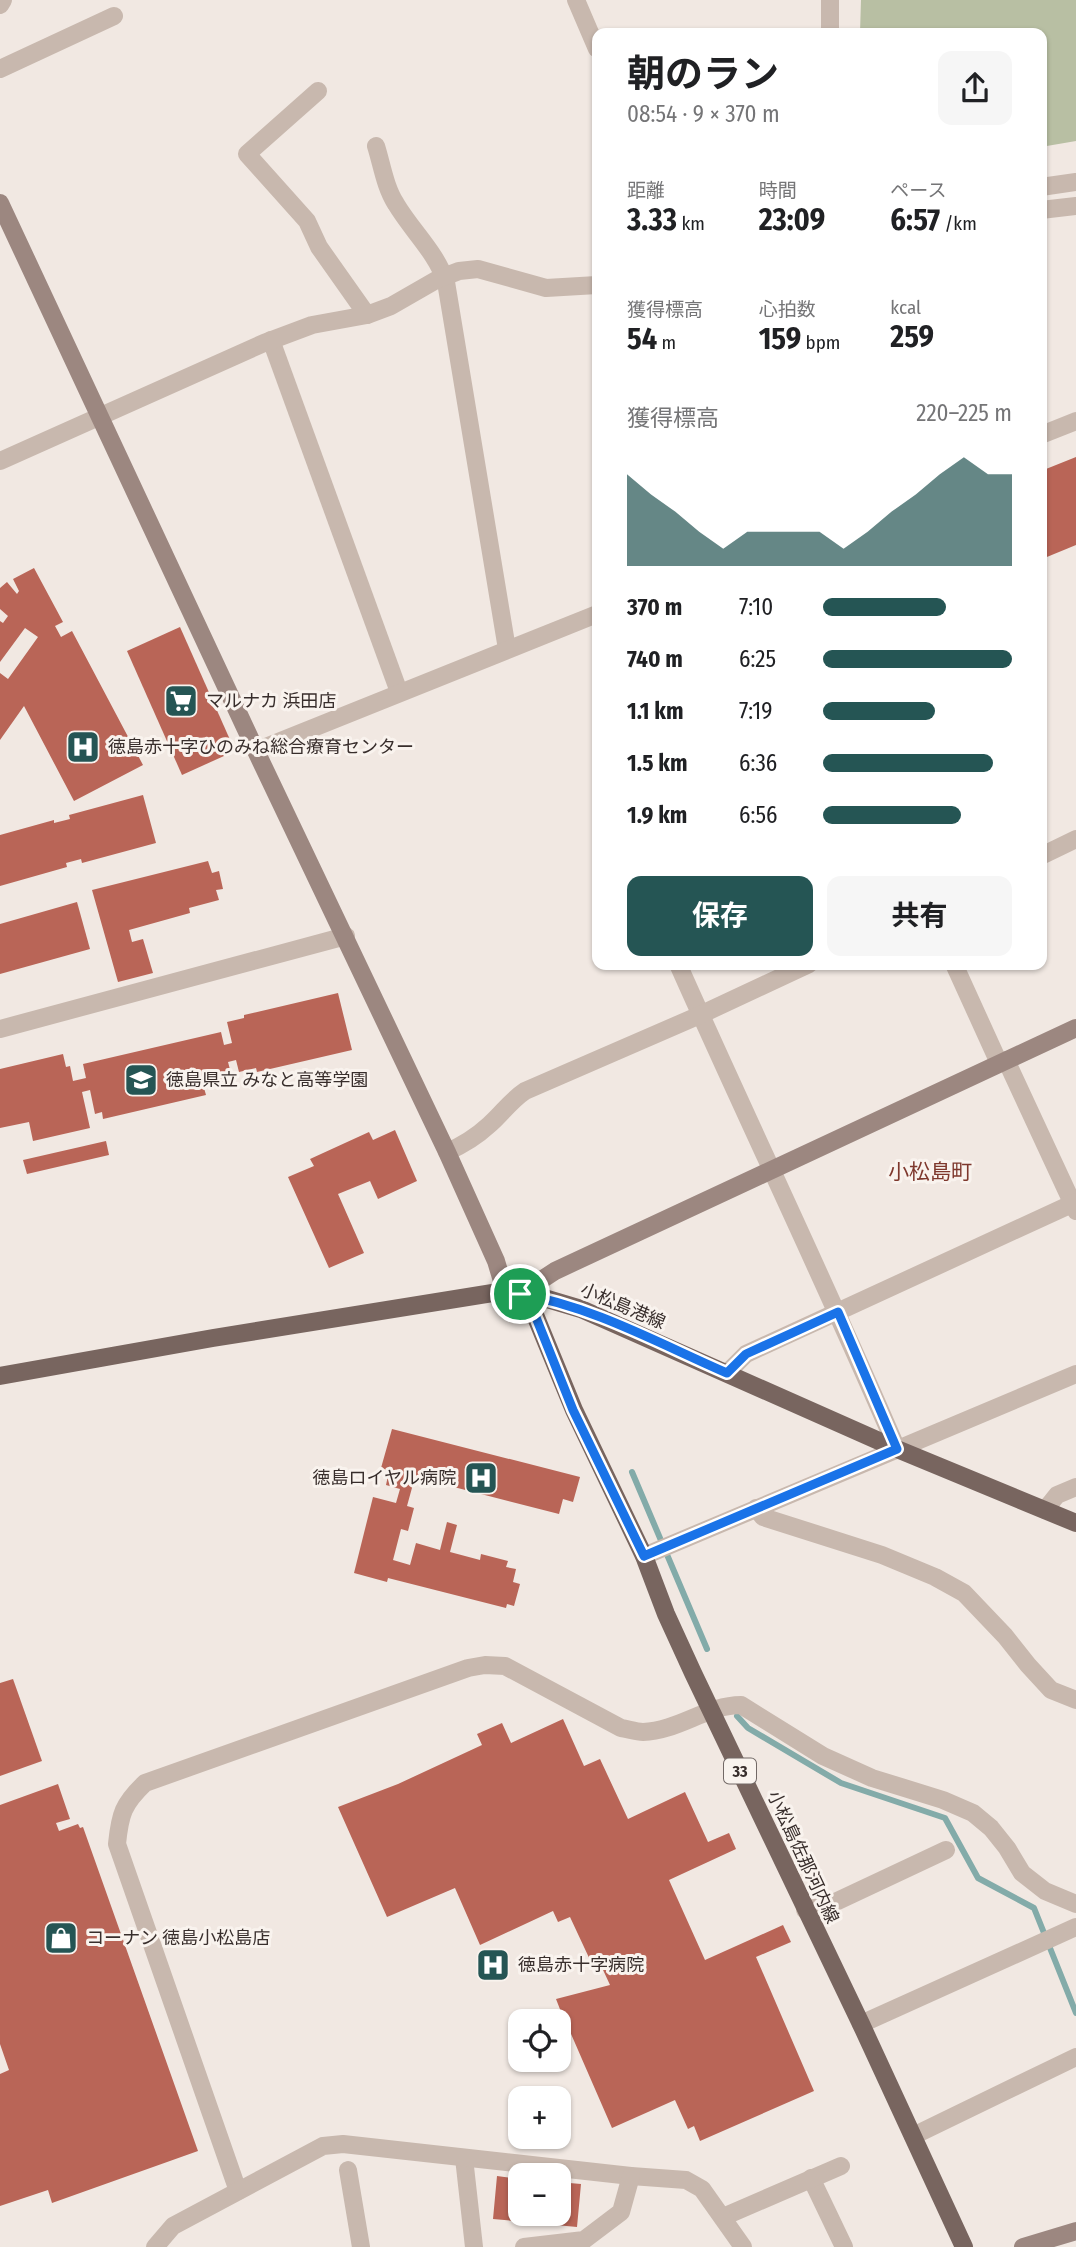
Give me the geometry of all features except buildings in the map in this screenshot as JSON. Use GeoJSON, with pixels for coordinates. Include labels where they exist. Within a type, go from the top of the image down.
{"type":"FeatureCollection","features":[{"type":"Feature","properties":{"kind":"main road","name":"小松島港線"},"geometry":{"type":"LineString","coordinates":[[0,1376],[214,1338],[512,1293],[544,1298],[581,1309],[897,1449],[1076,1523]]}},
{"type":"Feature","properties":{"kind":"main road","name":"小松島佐那河内線"},"geometry":{"type":"LineString","coordinates":[[512,1293],[527,1301],[535,1315],[573,1410],[657,1551],[666,1614],[964,2247]]}},
{"type":"Feature","properties":{"kind":"street"},"geometry":{"type":"LineString","coordinates":[[0,5],[3,0]]}},
{"type":"Feature","properties":{"kind":"street"},"geometry":{"type":"LineString","coordinates":[[576,0],[592,37]]}},
{"type":"Feature","properties":{"kind":"street"},"geometry":{"type":"LineString","coordinates":[[830,0],[830,28]]}},
{"type":"Feature","properties":{"kind":"street"},"geometry":{"type":"LineString","coordinates":[[0,69],[114,16]]}},
{"type":"Feature","properties":{"kind":"street"},"geometry":{"type":"LineString","coordinates":[[318,91],[247,154],[307,221],[318,247],[367,315]]}},
{"type":"Feature","properties":{"kind":"street"},"geometry":{"type":"LineString","coordinates":[[376,146],[396,204],[439,265],[444,277],[507,649]]}},
{"type":"Feature","properties":{"kind":"street"},"geometry":{"type":"LineString","coordinates":[[1047,186],[1076,182]]}},
{"type":"Feature","properties":{"kind":"street"},"geometry":{"type":"LineString","coordinates":[[0,203],[512,1293],[555,1270],[1076,1028]]}},
{"type":"Feature","properties":{"kind":"street"},"geometry":{"type":"LineString","coordinates":[[1047,209],[1076,206]]}},
{"type":"Feature","properties":{"kind":"street"},"geometry":{"type":"LineString","coordinates":[[0,461],[271,340],[312,325],[367,315],[391,306],[459,271],[478,269],[546,288],[592,285]]}},
{"type":"Feature","properties":{"kind":"street"},"geometry":{"type":"LineString","coordinates":[[271,340],[399,692]]}},
{"type":"Feature","properties":{"kind":"street"},"geometry":{"type":"LineString","coordinates":[[1047,433],[1076,421]]}},
{"type":"Feature","properties":{"kind":"street"},"geometry":{"type":"LineString","coordinates":[[256,751],[592,616]]}},
{"type":"Feature","properties":{"kind":"street"},"geometry":{"type":"LineString","coordinates":[[1047,853],[1076,839]]}},
{"type":"Feature","properties":{"kind":"street"},"geometry":{"type":"LineString","coordinates":[[0,1029],[346,936]]}},
{"type":"Feature","properties":{"kind":"street"},"geometry":{"type":"LineString","coordinates":[[681,970],[838,1312],[897,1449]]}},
{"type":"Feature","properties":{"kind":"street"},"geometry":{"type":"LineString","coordinates":[[447,1152],[469,1142],[491,1124],[510,1101],[525,1091],[796,970]]}},
{"type":"Feature","properties":{"kind":"street"},"geometry":{"type":"LineString","coordinates":[[727,1373],[746,1354],[1075,1205],[957,970]]}},
{"type":"Feature","properties":{"kind":"street"},"geometry":{"type":"LineString","coordinates":[[657,1551],[1076,1374]]}},
{"type":"Feature","properties":{"kind":"street"},"geometry":{"type":"LineString","coordinates":[[1045,1510],[1057,1495],[1076,1487]]}},
{"type":"Feature","properties":{"kind":"street"},"geometry":{"type":"LineString","coordinates":[[756,1508],[763,1517],[882,1555],[935,1577],[964,1593],[1051,1690],[1076,1700]]}},
{"type":"Feature","properties":{"kind":"street"},"geometry":{"type":"LineString","coordinates":[[238,2191],[117,1844],[120,1818],[129,1798],[145,1783],[468,1668],[505,1666],[621,1728],[642,1732],[673,1727],[729,1705],[741,1705],[823,1756],[872,1778],[943,1800],[973,1813],[991,1828],[1007,1847],[1022,1873],[1045,1891],[1076,1904]]}},
{"type":"Feature","properties":{"kind":"street"},"geometry":{"type":"LineString","coordinates":[[805,1910],[829,1905],[946,1850]]}},
{"type":"Feature","properties":{"kind":"street"},"geometry":{"type":"LineString","coordinates":[[861,2024],[1076,1927]]}},
{"type":"Feature","properties":{"kind":"street"},"geometry":{"type":"LineString","coordinates":[[913,2136],[1076,2057]]}},
{"type":"Feature","properties":{"kind":"street"},"geometry":{"type":"LineString","coordinates":[[155,2247],[173,2226],[323,2146],[343,2144],[686,2180],[702,2189],[743,2247]]}},
{"type":"Feature","properties":{"kind":"street"},"geometry":{"type":"LineString","coordinates":[[464,2158],[474,2247]]}},
{"type":"Feature","properties":{"kind":"street"},"geometry":{"type":"LineString","coordinates":[[723,2217],[841,2166]]}},
{"type":"Feature","properties":{"kind":"street"},"geometry":{"type":"LineString","coordinates":[[348,2171],[361,2247]]}},
{"type":"Feature","properties":{"kind":"street"},"geometry":{"type":"LineString","coordinates":[[524,2247],[585,2244],[621,2212],[631,2176]]}},
{"type":"Feature","properties":{"kind":"street"},"geometry":{"type":"LineString","coordinates":[[811,2178],[844,2247]]}},
{"type":"Feature","properties":{"kind":"street"},"geometry":{"type":"LineString","coordinates":[[1023,2247],[1076,2231]]}},
{"type":"Feature","properties":{"kind":"green space"},"geometry":{"type":"Polygon","coordinates":[[[861,0],[1076,0],[1076,141],[1047,146],[1047,28],[860,28],[861,0]]]}},
{"type":"Feature","properties":{"kind":"waterway"},"geometry":{"type":"LineString","coordinates":[[632,1472],[707,1649]]}},
{"type":"Feature","properties":{"kind":"waterway"},"geometry":{"type":"LineString","coordinates":[[737,1716],[748,1728],[841,1783],[945,1818],[978,1878],[1034,1908],[1076,2013]]}},
{"type":"Feature","properties":{"kind":"place","name":"マルナカ 浜田店"},"geometry":{"type":"Point","coordinates":[181,701]}},
{"type":"Feature","properties":{"kind":"place","name":"徳島赤十字ひのみね総合療育センター"},"geometry":{"type":"Point","coordinates":[83,747]}},
{"type":"Feature","properties":{"kind":"place","name":"徳島県立 みなと高等学園"},"geometry":{"type":"Point","coordinates":[141,1080]}},
{"type":"Feature","properties":{"kind":"place","name":"徳島ロイヤル病院"},"geometry":{"type":"Point","coordinates":[481,1478]}},
{"type":"Feature","properties":{"kind":"place","name":"コーナン 徳島小松島店"},"geometry":{"type":"Point","coordinates":[61,1938]}},
{"type":"Feature","properties":{"kind":"place","name":"徳島赤十字病院"},"geometry":{"type":"Point","coordinates":[493,1965]}},
{"type":"Feature","properties":{"kind":"district","name":"小松島町"},"geometry":{"type":"Point","coordinates":[930,1172]}},
{"type":"Feature","properties":{"kind":"route"},"geometry":{"type":"LineString","coordinates":[[520,1294],[581,1309],[727,1373],[746,1354],[838,1312],[897,1449],[644,1556],[573,1410],[535,1315],[520,1294]]}}]}
